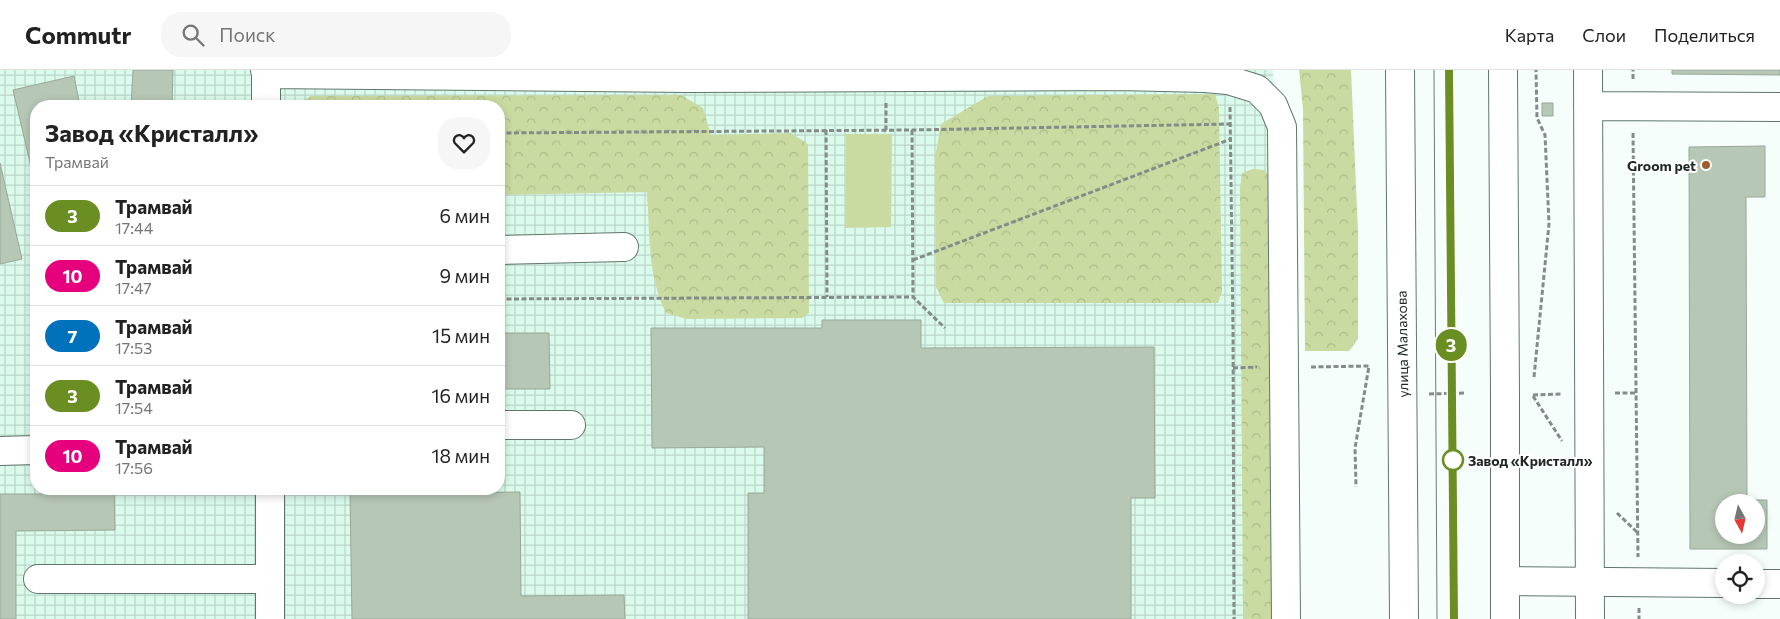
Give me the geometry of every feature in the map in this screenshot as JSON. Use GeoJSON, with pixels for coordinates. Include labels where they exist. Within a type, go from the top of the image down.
{"type":"FeatureCollection","features":[{"type":"Feature","properties":{"kind":"street","name":"улица Малахова"},"geometry":{"type":"LineString","coordinates":[[1400,70],[1404,619]]}},
{"type":"Feature","properties":{"kind":"street"},"geometry":{"type":"LineString","coordinates":[[1503,70],[1504,619]]}},
{"type":"Feature","properties":{"kind":"street"},"geometry":{"type":"LineString","coordinates":[[1588,70],[1590,619]]}},
{"type":"Feature","properties":{"kind":"street"},"geometry":{"type":"LineString","coordinates":[[266,100],[266,72],[1120,76],[1228,80],[1257,89],[1273,105],[1282,127],[1286,619]]}},
{"type":"Feature","properties":{"kind":"street"},"geometry":{"type":"LineString","coordinates":[[1588,106],[1780,107]]}},
{"type":"Feature","properties":{"kind":"street"},"geometry":{"type":"LineString","coordinates":[[505,250],[624,247]]}},
{"type":"Feature","properties":{"kind":"street"},"geometry":{"type":"LineString","coordinates":[[505,425],[571,424]]}},
{"type":"Feature","properties":{"kind":"street"},"geometry":{"type":"LineString","coordinates":[[0,451],[30,450]]}},
{"type":"Feature","properties":{"kind":"street"},"geometry":{"type":"LineString","coordinates":[[270,495],[270,619]]}},
{"type":"Feature","properties":{"kind":"street"},"geometry":{"type":"LineString","coordinates":[[38,580],[270,579]]}},
{"type":"Feature","properties":{"kind":"street"},"geometry":{"type":"LineString","coordinates":[[1505,581],[1715,583]]}},
{"type":"Feature","properties":{"kind":"street"},"geometry":{"type":"LineString","coordinates":[[1765,584],[1780,584]]}},
{"type":"Feature","properties":{"kind":"path"},"geometry":{"type":"LineString","coordinates":[[1533,385],[1549,224],[1545,135],[1537,118],[1536,70]]}},
{"type":"Feature","properties":{"kind":"path"},"geometry":{"type":"LineString","coordinates":[[1633,70],[1639,619]]}},
{"type":"Feature","properties":{"kind":"path"},"geometry":{"type":"LineString","coordinates":[[1228,80],[1231,139],[1234,619]]}},
{"type":"Feature","properties":{"kind":"path"},"geometry":{"type":"LineString","coordinates":[[505,133],[912,130],[1230,124]]}},
{"type":"Feature","properties":{"kind":"path"},"geometry":{"type":"LineString","coordinates":[[826,130],[827,297]]}},
{"type":"Feature","properties":{"kind":"path"},"geometry":{"type":"LineString","coordinates":[[912,130],[913,297]]}},
{"type":"Feature","properties":{"kind":"path"},"geometry":{"type":"LineString","coordinates":[[913,260],[1231,139]]}},
{"type":"Feature","properties":{"kind":"path"},"geometry":{"type":"LineString","coordinates":[[505,299],[913,297],[945,328]]}},
{"type":"Feature","properties":{"kind":"path"},"geometry":{"type":"LineString","coordinates":[[1356,487],[1355,448],[1369,366]]}},
{"type":"Feature","properties":{"kind":"path"},"geometry":{"type":"LineString","coordinates":[[1427,394],[1464,393]]}},
{"type":"Feature","properties":{"kind":"shaded area"},"geometry":{"type":"Polygon","coordinates":[[[0,70],[1273,70],[1276,619],[0,619],[0,70]]]}},
{"type":"Feature","properties":{"kind":"green space"},"geometry":{"type":"Polygon","coordinates":[[[1299,70],[1351,70],[1358,232],[1358,339],[1349,351],[1305,351],[1303,109],[1299,70]]]}},
{"type":"Feature","properties":{"kind":"green space"},"geometry":{"type":"Polygon","coordinates":[[[1215,94],[1219,108],[1222,292],[1218,303],[944,303],[936,287],[935,158],[941,124],[988,96],[1215,94]]]}},
{"type":"Feature","properties":{"kind":"green space"},"geometry":{"type":"Polygon","coordinates":[[[681,95],[703,108],[711,135],[791,133],[808,144],[809,313],[802,318],[687,319],[666,313],[655,284],[652,269],[647,192],[505,195],[505,100],[305,100],[311,96],[681,95]]]}},
{"type":"Feature","properties":{"kind":"green space"},"geometry":{"type":"Polygon","coordinates":[[[846,134],[892,134],[891,227],[845,228],[846,134]]]}},
{"type":"Feature","properties":{"kind":"green space"},"geometry":{"type":"Polygon","coordinates":[[[1253,169],[1265,170],[1270,180],[1274,619],[1243,619],[1240,188],[1242,173],[1253,169]]]}},
{"type":"Feature","properties":{"kind":"building"},"geometry":{"type":"Polygon","coordinates":[[[133,70],[173,70],[172,100],[131,100],[133,70]]]}},
{"type":"Feature","properties":{"kind":"building"},"geometry":{"type":"Polygon","coordinates":[[[1672,70],[1780,70],[1780,75],[1672,74],[1672,70]]]}},
{"type":"Feature","properties":{"kind":"building"},"geometry":{"type":"Polygon","coordinates":[[[74,76],[79,100],[30,100],[30,162],[13,90],[74,76]]]}},
{"type":"Feature","properties":{"kind":"building"},"geometry":{"type":"Polygon","coordinates":[[[1542,103],[1553,103],[1553,116],[1542,116],[1542,103]]]}},
{"type":"Feature","properties":{"kind":"building"},"geometry":{"type":"Polygon","coordinates":[[[1765,146],[1765,197],[1746,197],[1747,494],[1715,494],[1715,544],[1765,544],[1765,500],[1767,500],[1767,549],[1690,549],[1689,147],[1765,146]]]}},
{"type":"Feature","properties":{"kind":"building"},"geometry":{"type":"Polygon","coordinates":[[[0,163],[22,259],[0,264],[0,163]]]}},
{"type":"Feature","properties":{"kind":"building"},"geometry":{"type":"Polygon","coordinates":[[[822,320],[921,320],[921,348],[1154,347],[1155,498],[1131,498],[1131,619],[748,619],[748,493],[764,493],[764,447],[652,448],[651,328],[822,328],[822,320]]]}},
{"type":"Feature","properties":{"kind":"building"},"geometry":{"type":"Polygon","coordinates":[[[505,333],[549,333],[550,389],[505,389],[505,333]]]}},
{"type":"Feature","properties":{"kind":"building"},"geometry":{"type":"Polygon","coordinates":[[[505,492],[520,492],[521,596],[624,595],[625,619],[352,619],[350,495],[505,495],[505,492]]]}},
{"type":"Feature","properties":{"kind":"building"},"geometry":{"type":"Polygon","coordinates":[[[0,494],[114,495],[115,530],[16,531],[16,619],[0,619],[0,494]]]}},
{"type":"Feature","properties":{"kind":"tram line"},"geometry":{"type":"LineString","coordinates":[[1434,70],[1437,619]]}},
{"type":"Feature","properties":{"kind":"tram line"},"geometry":{"type":"LineString","coordinates":[[1449,70],[1454,619]]}},
{"type":"Feature","properties":{"kind":"tram line","name":"3"},"geometry":{"type":"LineString","coordinates":[[1449,70],[1454,619]]}},
{"type":"Feature","properties":{"kind":"place","name":"Groom pet"},"geometry":{"type":"Point","coordinates":[1706,165]}},
{"type":"Feature","properties":{"kind":"place","name":"Завод «Кристалл»"},"geometry":{"type":"Point","coordinates":[1453,460]}}]}
